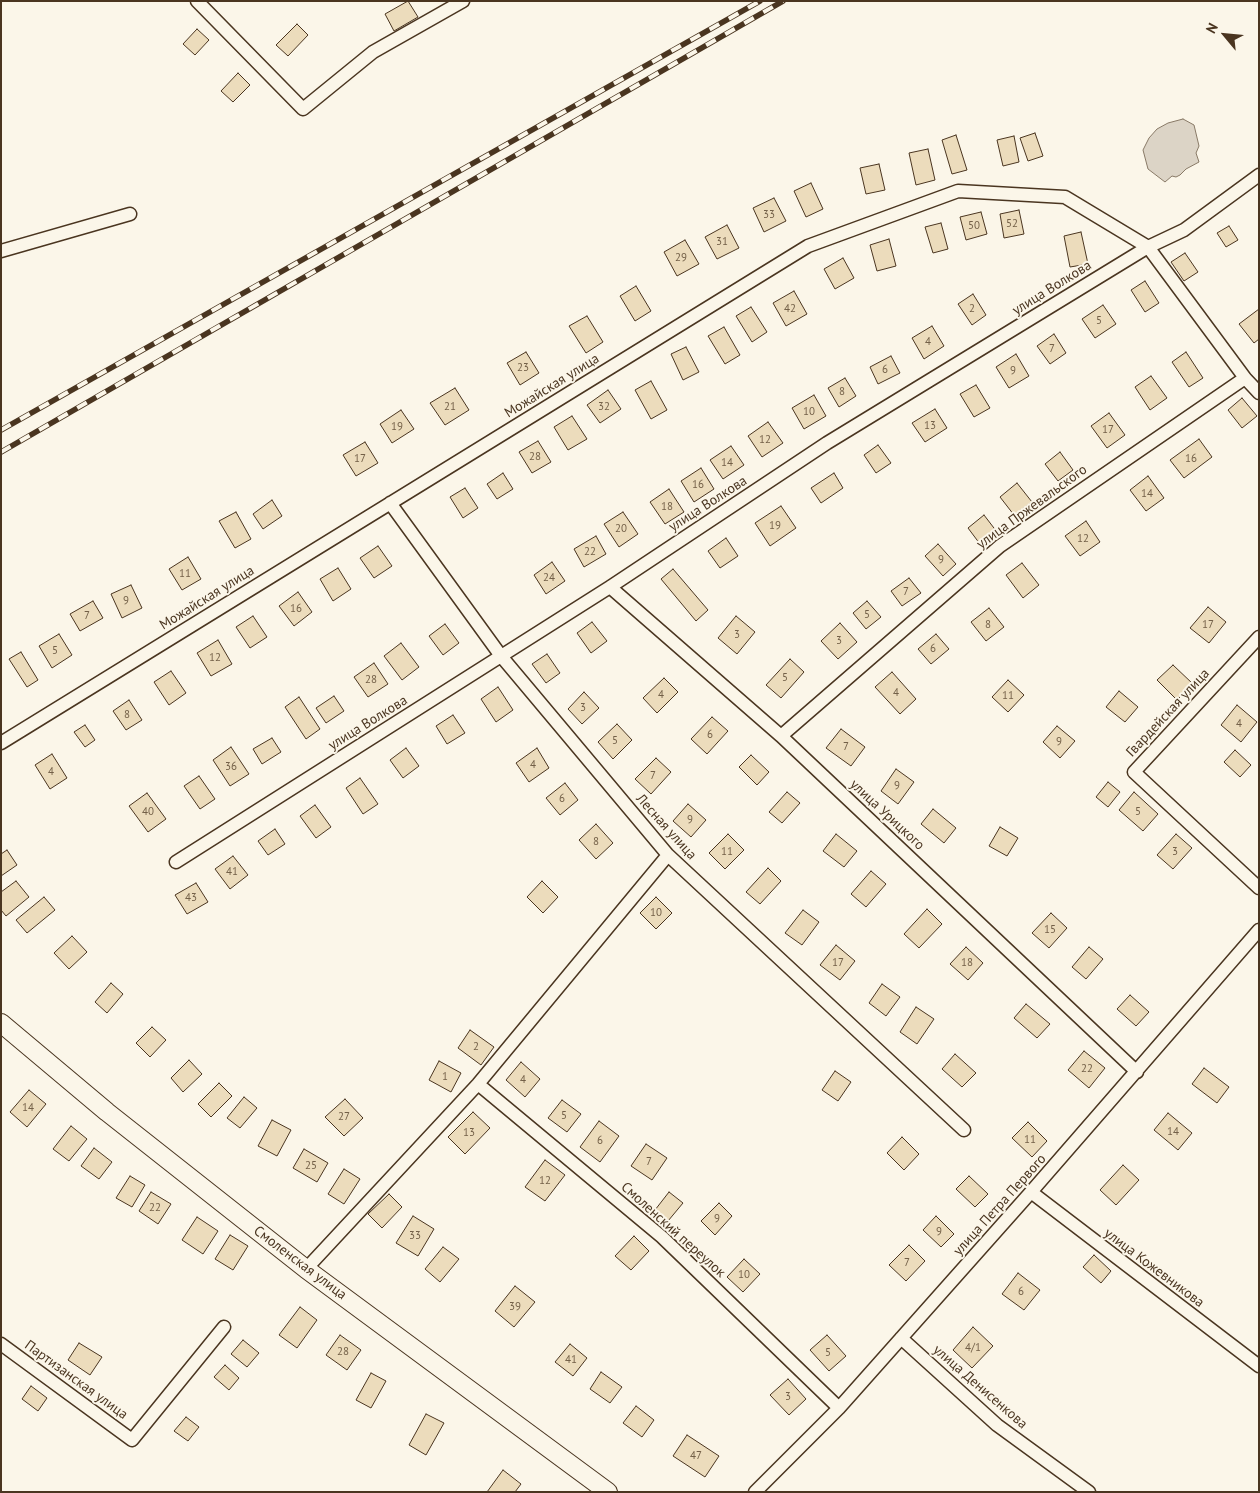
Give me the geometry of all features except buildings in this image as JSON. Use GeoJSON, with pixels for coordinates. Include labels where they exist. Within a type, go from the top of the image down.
{"type":"FeatureCollection","features":[{"type":"Feature","properties":{"kind":"street"},"geometry":{"type":"LineString","coordinates":[[197,1],[303,109],[373,52],[464,1]]}},
{"type":"Feature","properties":{"kind":"street","name":"улица Волкова"},"geometry":{"type":"LineString","coordinates":[[176,862],[610,587],[827,443],[1148,246],[1184,230],[1259,175]]}},
{"type":"Feature","properties":{"kind":"street","name":"Можайская улица"},"geometry":{"type":"LineString","coordinates":[[1,742],[808,246],[958,191],[1065,197],[1148,246]]}},
{"type":"Feature","properties":{"kind":"street"},"geometry":{"type":"LineString","coordinates":[[1,251],[130,214]]}},
{"type":"Feature","properties":{"kind":"street"},"geometry":{"type":"LineString","coordinates":[[1148,246],[1245,378],[1259,393]]}},
{"type":"Feature","properties":{"kind":"street","name":"улица Пржевальского"},"geometry":{"type":"LineString","coordinates":[[781,736],[1000,546],[1245,378]]}},
{"type":"Feature","properties":{"kind":"street","name":"Лесная улица"},"geometry":{"type":"LineString","coordinates":[[390,503],[501,656],[668,855],[964,1130]]}},
{"type":"Feature","properties":{"kind":"street","name":"улица Урицкого"},"geometry":{"type":"LineString","coordinates":[[610,587],[781,736],[1137,1072]]}},
{"type":"Feature","properties":{"kind":"street","name":"Гвардейская улица"},"geometry":{"type":"LineString","coordinates":[[1259,636],[1134,772],[1259,888]]}},
{"type":"Feature","properties":{"kind":"street"},"geometry":{"type":"LineString","coordinates":[[306,1269],[478,1084],[668,855]]}},
{"type":"Feature","properties":{"kind":"street","name":"улица Петра Первого"},"geometry":{"type":"LineString","coordinates":[[755,1492],[839,1408],[1137,1072],[1259,930]]}},
{"type":"Feature","properties":{"kind":"street","name":"Смоленская улица"},"geometry":{"type":"LineString","coordinates":[[1,1023],[107,1112],[306,1269],[608,1492]]}},
{"type":"Feature","properties":{"kind":"street","name":"Смоленский переулок"},"geometry":{"type":"LineString","coordinates":[[478,1084],[662,1238],[839,1408]]}},
{"type":"Feature","properties":{"kind":"street","name":"улица Кожевникова"},"geometry":{"type":"LineString","coordinates":[[1031,1192],[1259,1366]]}},
{"type":"Feature","properties":{"kind":"street","name":"Партизанская улица"},"geometry":{"type":"LineString","coordinates":[[1,1344],[132,1440],[224,1327]]}},
{"type":"Feature","properties":{"kind":"street","name":"улица Денисенкова"},"geometry":{"type":"LineString","coordinates":[[901,1338],[996,1425],[1085,1490]]}},
{"type":"Feature","properties":{"kind":"shaded area"},"geometry":{"type":"Polygon","coordinates":[[[1183,119],[1194,125],[1199,146],[1196,153],[1199,162],[1186,169],[1180,175],[1172,176],[1165,182],[1148,169],[1143,150],[1149,138],[1157,129],[1168,123],[1183,119]]]}},
{"type":"Feature","properties":{"kind":"railway"},"geometry":{"type":"LineString","coordinates":[[1,430],[760,1]]}},
{"type":"Feature","properties":{"kind":"railway"},"geometry":{"type":"LineString","coordinates":[[1,452],[783,1]]}}]}
